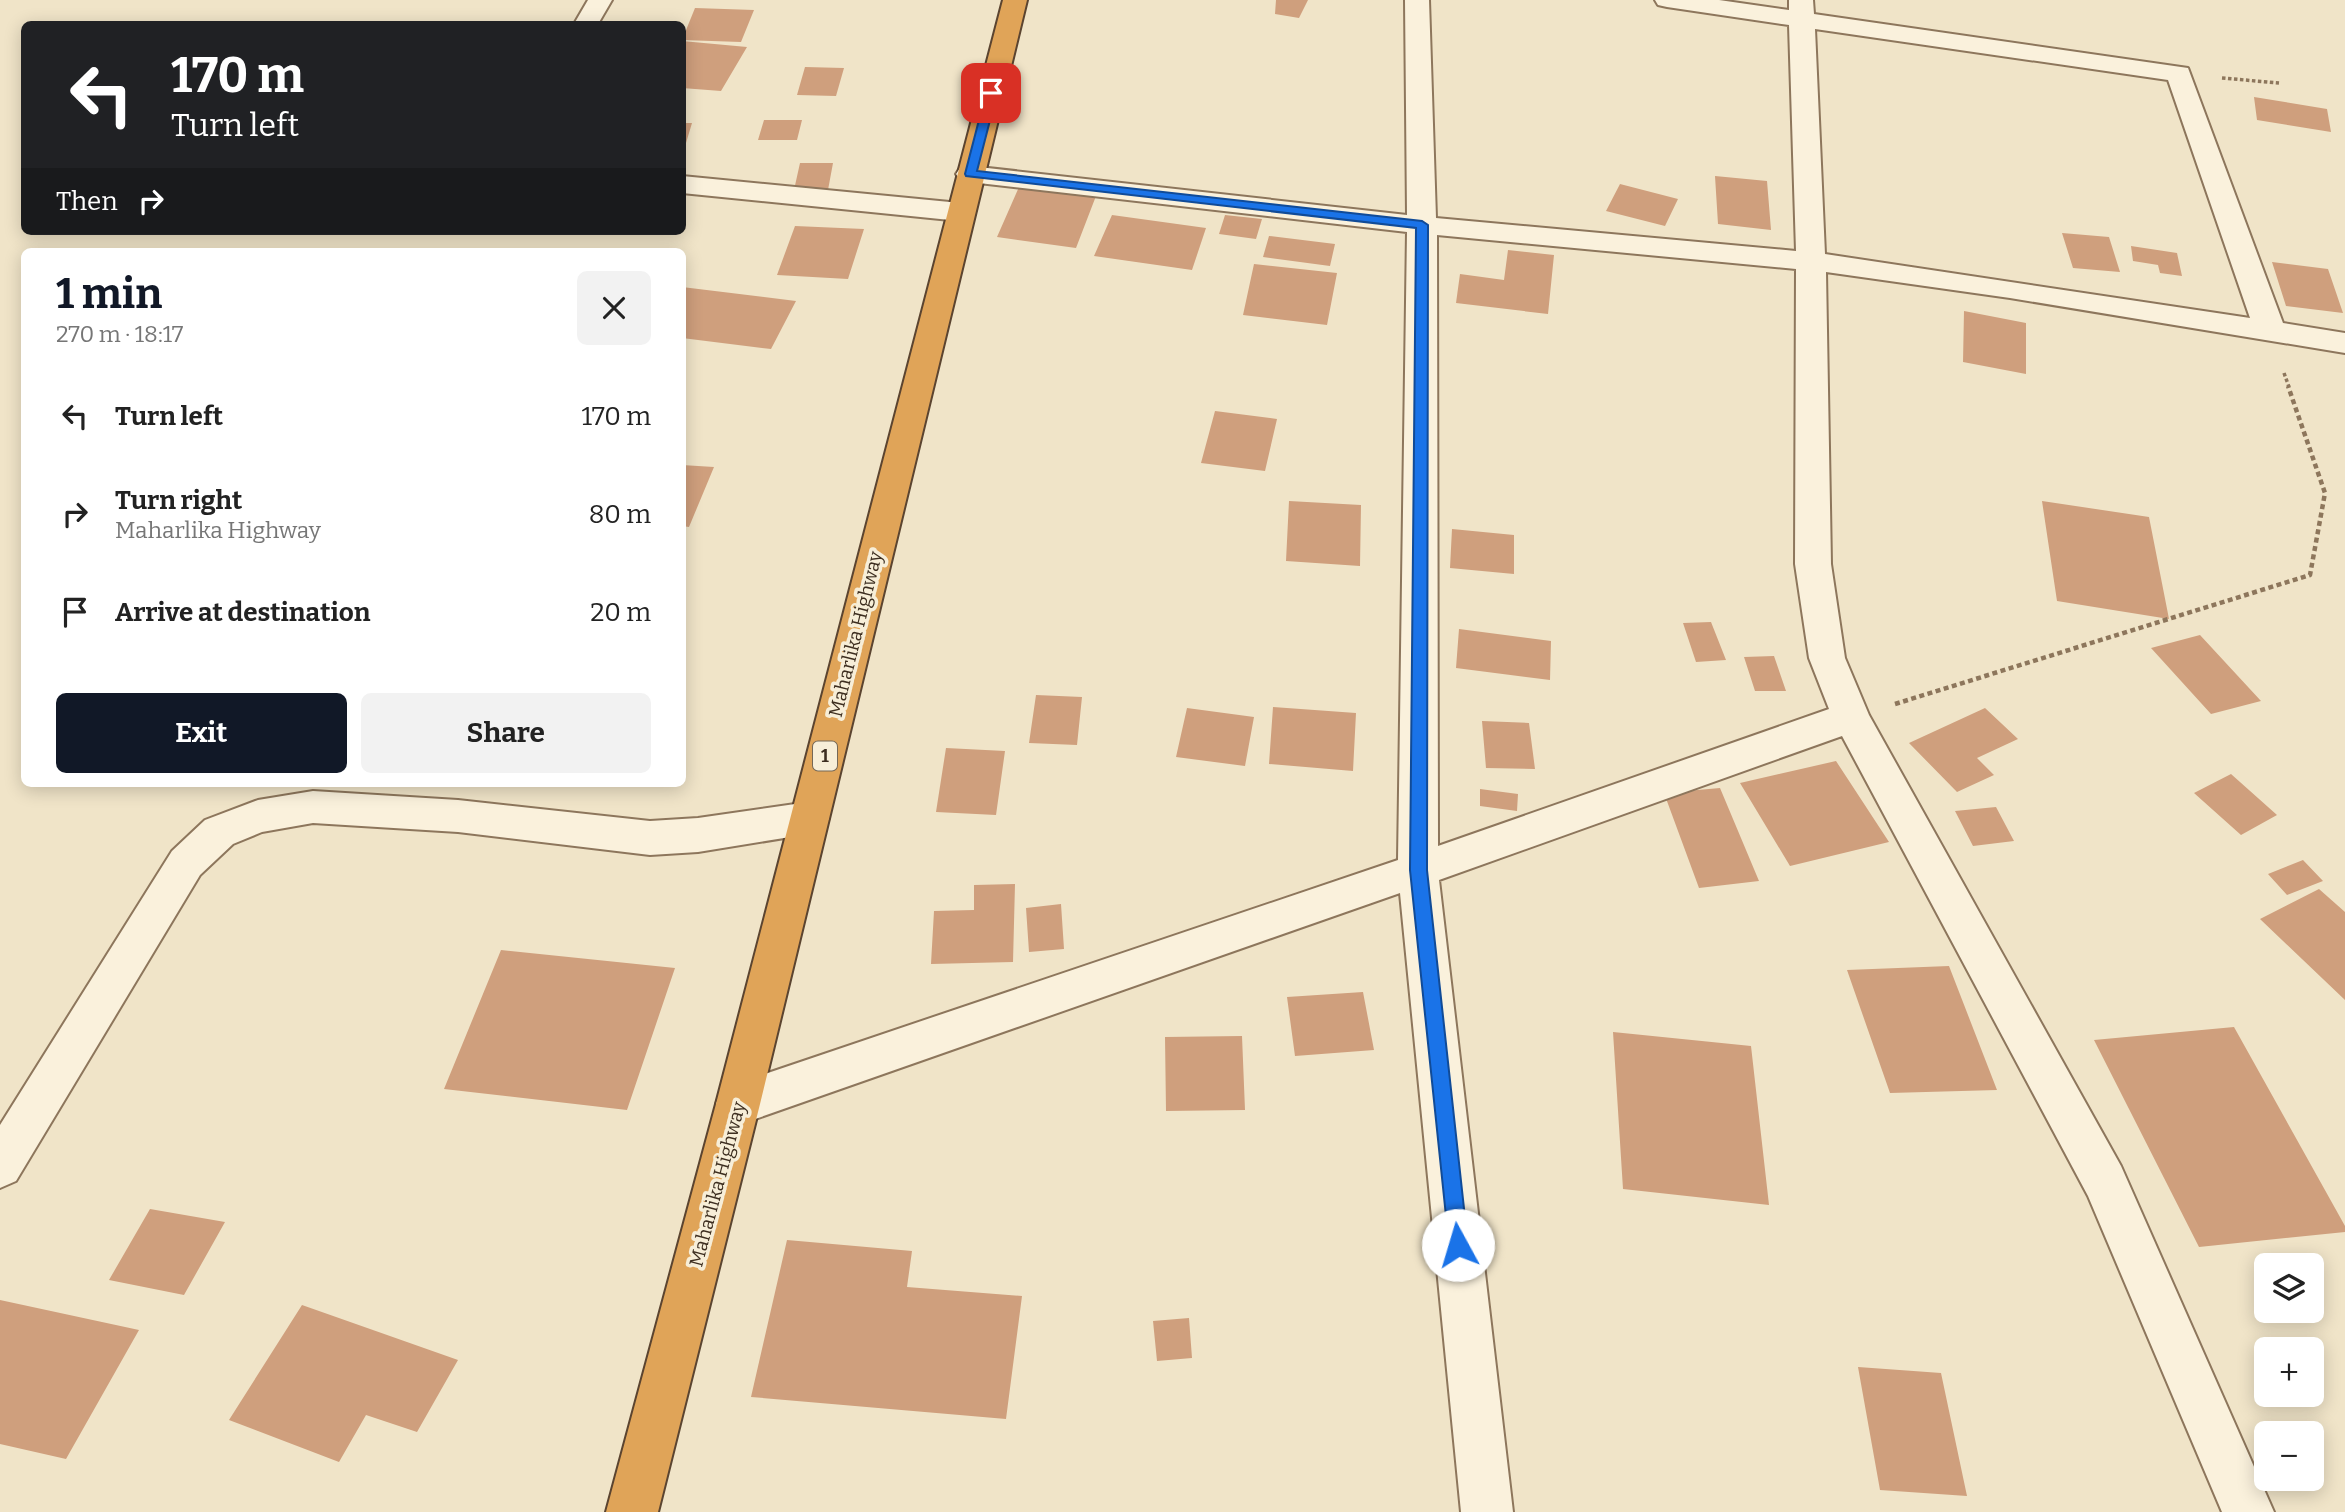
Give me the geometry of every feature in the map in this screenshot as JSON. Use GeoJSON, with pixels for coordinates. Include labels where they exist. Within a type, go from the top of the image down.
{"type":"FeatureCollection","features":[{"type":"Feature","properties":{"kind":"highway","name":"Maharlika Highway"},"geometry":{"type":"LineString","coordinates":[[632,1512],[738,1104],[1015,0]]}},
{"type":"Feature","properties":{"kind":"street"},"geometry":{"type":"LineString","coordinates":[[588,21],[600,0]]}},
{"type":"Feature","properties":{"kind":"street"},"geometry":{"type":"LineString","coordinates":[[1417,0],[1422,225],[1418,870],[1487,1512]]}},
{"type":"Feature","properties":{"kind":"street"},"geometry":{"type":"LineString","coordinates":[[1667,0],[1801,10],[2179,74],[2270,331]]}},
{"type":"Feature","properties":{"kind":"street"},"geometry":{"type":"LineString","coordinates":[[1801,10],[1811,261],[1814,564],[1827,658],[1850,717],[2105,1182],[2248,1512]]}},
{"type":"Feature","properties":{"kind":"street"},"geometry":{"type":"LineString","coordinates":[[971,174],[1422,225],[1811,261],[2010,289],[2345,343]]}},
{"type":"Feature","properties":{"kind":"street"},"geometry":{"type":"LineString","coordinates":[[686,184],[960,212]]}},
{"type":"Feature","properties":{"kind":"street"},"geometry":{"type":"LineString","coordinates":[[738,1104],[1418,870],[1850,717]]}},
{"type":"Feature","properties":{"kind":"street"},"geometry":{"type":"LineString","coordinates":[[0,1167],[186,863],[219,832],[258,816],[313,807],[458,816],[650,838],[698,835],[809,818]]}},
{"type":"Feature","properties":{"kind":"path"},"geometry":{"type":"LineString","coordinates":[[2179,74],[2279,83]]}},
{"type":"Feature","properties":{"kind":"path"},"geometry":{"type":"LineString","coordinates":[[1850,717],[2311,575],[2325,493],[2270,331]]}},
{"type":"Feature","properties":{"kind":"building"},"geometry":{"type":"Polygon","coordinates":[[[1276,0],[1308,0],[1299,18],[1275,14],[1276,0]]]}},
{"type":"Feature","properties":{"kind":"building"},"geometry":{"type":"Polygon","coordinates":[[[695,8],[754,10],[741,42],[686,40],[686,30],[695,8]]]}},
{"type":"Feature","properties":{"kind":"building"},"geometry":{"type":"Polygon","coordinates":[[[686,41],[747,47],[721,91],[686,88],[686,41]]]}},
{"type":"Feature","properties":{"kind":"building"},"geometry":{"type":"Polygon","coordinates":[[[805,67],[844,68],[836,96],[797,95],[805,67]]]}},
{"type":"Feature","properties":{"kind":"building"},"geometry":{"type":"Polygon","coordinates":[[[2254,97],[2327,109],[2331,132],[2257,120],[2254,97]]]}},
{"type":"Feature","properties":{"kind":"building"},"geometry":{"type":"Polygon","coordinates":[[[764,120],[802,120],[797,140],[758,140],[764,120]]]}},
{"type":"Feature","properties":{"kind":"building"},"geometry":{"type":"Polygon","coordinates":[[[686,123],[692,123],[686,143],[686,123]]]}},
{"type":"Feature","properties":{"kind":"building"},"geometry":{"type":"Polygon","coordinates":[[[800,163],[833,163],[828,190],[794,190],[800,163]]]}},
{"type":"Feature","properties":{"kind":"building"},"geometry":{"type":"Polygon","coordinates":[[[1715,176],[1767,181],[1771,230],[1718,224],[1715,176]]]}},
{"type":"Feature","properties":{"kind":"building"},"geometry":{"type":"Polygon","coordinates":[[[1620,184],[1678,199],[1665,226],[1606,211],[1620,184]]]}},
{"type":"Feature","properties":{"kind":"building"},"geometry":{"type":"Polygon","coordinates":[[[1019,187],[1096,196],[1076,248],[997,237],[1019,187]]]}},
{"type":"Feature","properties":{"kind":"building"},"geometry":{"type":"Polygon","coordinates":[[[1112,215],[1206,228],[1192,270],[1094,256],[1112,215]]]}},
{"type":"Feature","properties":{"kind":"building"},"geometry":{"type":"Polygon","coordinates":[[[1225,215],[1262,219],[1256,239],[1219,234],[1225,215]]]}},
{"type":"Feature","properties":{"kind":"building"},"geometry":{"type":"Polygon","coordinates":[[[795,226],[864,229],[848,279],[777,275],[795,226]]]}},
{"type":"Feature","properties":{"kind":"building"},"geometry":{"type":"Polygon","coordinates":[[[2062,233],[2109,237],[2120,272],[2073,268],[2062,233]]]}},
{"type":"Feature","properties":{"kind":"building"},"geometry":{"type":"Polygon","coordinates":[[[1269,236],[1335,244],[1330,266],[1263,257],[1269,236]]]}},
{"type":"Feature","properties":{"kind":"building"},"geometry":{"type":"Polygon","coordinates":[[[2131,246],[2177,253],[2182,276],[2160,273],[2158,265],[2133,261],[2131,246]]]}},
{"type":"Feature","properties":{"kind":"building"},"geometry":{"type":"Polygon","coordinates":[[[1508,250],[1554,255],[1548,314],[1456,303],[1460,274],[1504,280],[1508,250]]]}},
{"type":"Feature","properties":{"kind":"building"},"geometry":{"type":"Polygon","coordinates":[[[2272,262],[2328,269],[2343,313],[2286,306],[2272,262]]]}},
{"type":"Feature","properties":{"kind":"building"},"geometry":{"type":"Polygon","coordinates":[[[1254,264],[1337,273],[1327,325],[1243,315],[1254,264]]]}},
{"type":"Feature","properties":{"kind":"building"},"geometry":{"type":"Polygon","coordinates":[[[686,287],[796,301],[771,349],[686,338],[686,287]]]}},
{"type":"Feature","properties":{"kind":"building"},"geometry":{"type":"Polygon","coordinates":[[[1964,311],[2026,323],[2026,374],[1963,362],[1964,311]]]}},
{"type":"Feature","properties":{"kind":"building"},"geometry":{"type":"Polygon","coordinates":[[[1215,411],[1277,419],[1265,471],[1201,463],[1215,411]]]}},
{"type":"Feature","properties":{"kind":"building"},"geometry":{"type":"Polygon","coordinates":[[[686,465],[714,467],[689,527],[686,527],[686,465]]]}},
{"type":"Feature","properties":{"kind":"building"},"geometry":{"type":"Polygon","coordinates":[[[1289,501],[1361,505],[1360,566],[1286,561],[1289,501]]]}},
{"type":"Feature","properties":{"kind":"building"},"geometry":{"type":"Polygon","coordinates":[[[2042,501],[2149,517],[2169,619],[2057,601],[2042,501]]]}},
{"type":"Feature","properties":{"kind":"building"},"geometry":{"type":"Polygon","coordinates":[[[1452,529],[1514,535],[1514,574],[1450,568],[1452,529]]]}},
{"type":"Feature","properties":{"kind":"building"},"geometry":{"type":"Polygon","coordinates":[[[1711,622],[1726,660],[1696,662],[1683,623],[1711,622]]]}},
{"type":"Feature","properties":{"kind":"building"},"geometry":{"type":"Polygon","coordinates":[[[1459,629],[1551,641],[1550,680],[1456,668],[1459,629]]]}},
{"type":"Feature","properties":{"kind":"building"},"geometry":{"type":"Polygon","coordinates":[[[2200,635],[2261,701],[2211,714],[2151,648],[2200,635]]]}},
{"type":"Feature","properties":{"kind":"building"},"geometry":{"type":"Polygon","coordinates":[[[1774,656],[1786,691],[1755,691],[1744,657],[1774,656]]]}},
{"type":"Feature","properties":{"kind":"building"},"geometry":{"type":"Polygon","coordinates":[[[1036,695],[1082,697],[1077,745],[1029,743],[1036,695]]]}},
{"type":"Feature","properties":{"kind":"building"},"geometry":{"type":"Polygon","coordinates":[[[1273,707],[1356,713],[1353,771],[1269,764],[1273,707]]]}},
{"type":"Feature","properties":{"kind":"building"},"geometry":{"type":"Polygon","coordinates":[[[1187,708],[1254,717],[1245,766],[1176,757],[1187,708]]]}},
{"type":"Feature","properties":{"kind":"building"},"geometry":{"type":"Polygon","coordinates":[[[1985,708],[2018,739],[1977,758],[1994,775],[1957,792],[1909,743],[1985,708]]]}},
{"type":"Feature","properties":{"kind":"building"},"geometry":{"type":"Polygon","coordinates":[[[1482,721],[1529,723],[1535,769],[1486,768],[1482,721]]]}},
{"type":"Feature","properties":{"kind":"building"},"geometry":{"type":"Polygon","coordinates":[[[946,748],[1005,751],[996,815],[936,812],[946,748]]]}},
{"type":"Feature","properties":{"kind":"building"},"geometry":{"type":"Polygon","coordinates":[[[1836,761],[1889,842],[1790,866],[1740,783],[1836,761]]]}},
{"type":"Feature","properties":{"kind":"building"},"geometry":{"type":"Polygon","coordinates":[[[2231,774],[2277,815],[2241,835],[2194,793],[2231,774]]]}},
{"type":"Feature","properties":{"kind":"building"},"geometry":{"type":"Polygon","coordinates":[[[1720,788],[1759,881],[1699,888],[1664,793],[1720,788]]]}},
{"type":"Feature","properties":{"kind":"building"},"geometry":{"type":"Polygon","coordinates":[[[1480,789],[1518,794],[1517,811],[1480,806],[1480,789]]]}},
{"type":"Feature","properties":{"kind":"building"},"geometry":{"type":"Polygon","coordinates":[[[1996,807],[2014,841],[1973,846],[1955,811],[1996,807]]]}},
{"type":"Feature","properties":{"kind":"building"},"geometry":{"type":"Polygon","coordinates":[[[2303,860],[2323,881],[2287,895],[2268,874],[2303,860]]]}},
{"type":"Feature","properties":{"kind":"building"},"geometry":{"type":"Polygon","coordinates":[[[1015,884],[1013,962],[931,964],[934,911],[974,910],[974,885],[1015,884]]]}},
{"type":"Feature","properties":{"kind":"building"},"geometry":{"type":"Polygon","coordinates":[[[2319,889],[2345,912],[2345,1000],[2260,919],[2319,889]]]}},
{"type":"Feature","properties":{"kind":"building"},"geometry":{"type":"Polygon","coordinates":[[[1061,904],[1064,949],[1029,952],[1026,908],[1061,904]]]}},
{"type":"Feature","properties":{"kind":"building"},"geometry":{"type":"Polygon","coordinates":[[[501,950],[675,968],[627,1110],[444,1089],[501,950]]]}},
{"type":"Feature","properties":{"kind":"building"},"geometry":{"type":"Polygon","coordinates":[[[1949,966],[1997,1090],[1890,1093],[1847,970],[1949,966]]]}},
{"type":"Feature","properties":{"kind":"building"},"geometry":{"type":"Polygon","coordinates":[[[1363,992],[1374,1050],[1295,1056],[1287,997],[1363,992]]]}},
{"type":"Feature","properties":{"kind":"building"},"geometry":{"type":"Polygon","coordinates":[[[2234,1027],[2345,1226],[2345,1232],[2199,1247],[2094,1040],[2234,1027]]]}},
{"type":"Feature","properties":{"kind":"building"},"geometry":{"type":"Polygon","coordinates":[[[1613,1032],[1751,1046],[1769,1205],[1623,1189],[1613,1032]]]}},
{"type":"Feature","properties":{"kind":"building"},"geometry":{"type":"Polygon","coordinates":[[[1242,1036],[1245,1110],[1166,1111],[1165,1037],[1242,1036]]]}},
{"type":"Feature","properties":{"kind":"building"},"geometry":{"type":"Polygon","coordinates":[[[150,1209],[225,1222],[184,1295],[109,1280],[150,1209]]]}},
{"type":"Feature","properties":{"kind":"building"},"geometry":{"type":"Polygon","coordinates":[[[787,1240],[912,1251],[907,1287],[1022,1296],[1006,1419],[751,1397],[787,1240]]]}},
{"type":"Feature","properties":{"kind":"building"},"geometry":{"type":"Polygon","coordinates":[[[0,1300],[139,1330],[66,1459],[0,1444],[0,1300]]]}},
{"type":"Feature","properties":{"kind":"building"},"geometry":{"type":"Polygon","coordinates":[[[302,1305],[458,1360],[417,1432],[366,1415],[339,1462],[229,1420],[302,1305]]]}},
{"type":"Feature","properties":{"kind":"building"},"geometry":{"type":"Polygon","coordinates":[[[1189,1318],[1192,1358],[1157,1361],[1153,1321],[1189,1318]]]}},
{"type":"Feature","properties":{"kind":"building"},"geometry":{"type":"Polygon","coordinates":[[[1858,1367],[1941,1373],[1967,1496],[1880,1490],[1858,1367]]]}},
{"type":"Feature","properties":{"kind":"route"},"geometry":{"type":"LineString","coordinates":[[991,93],[971,174],[1422,225],[1418,870],[1458,1245]]}}]}
